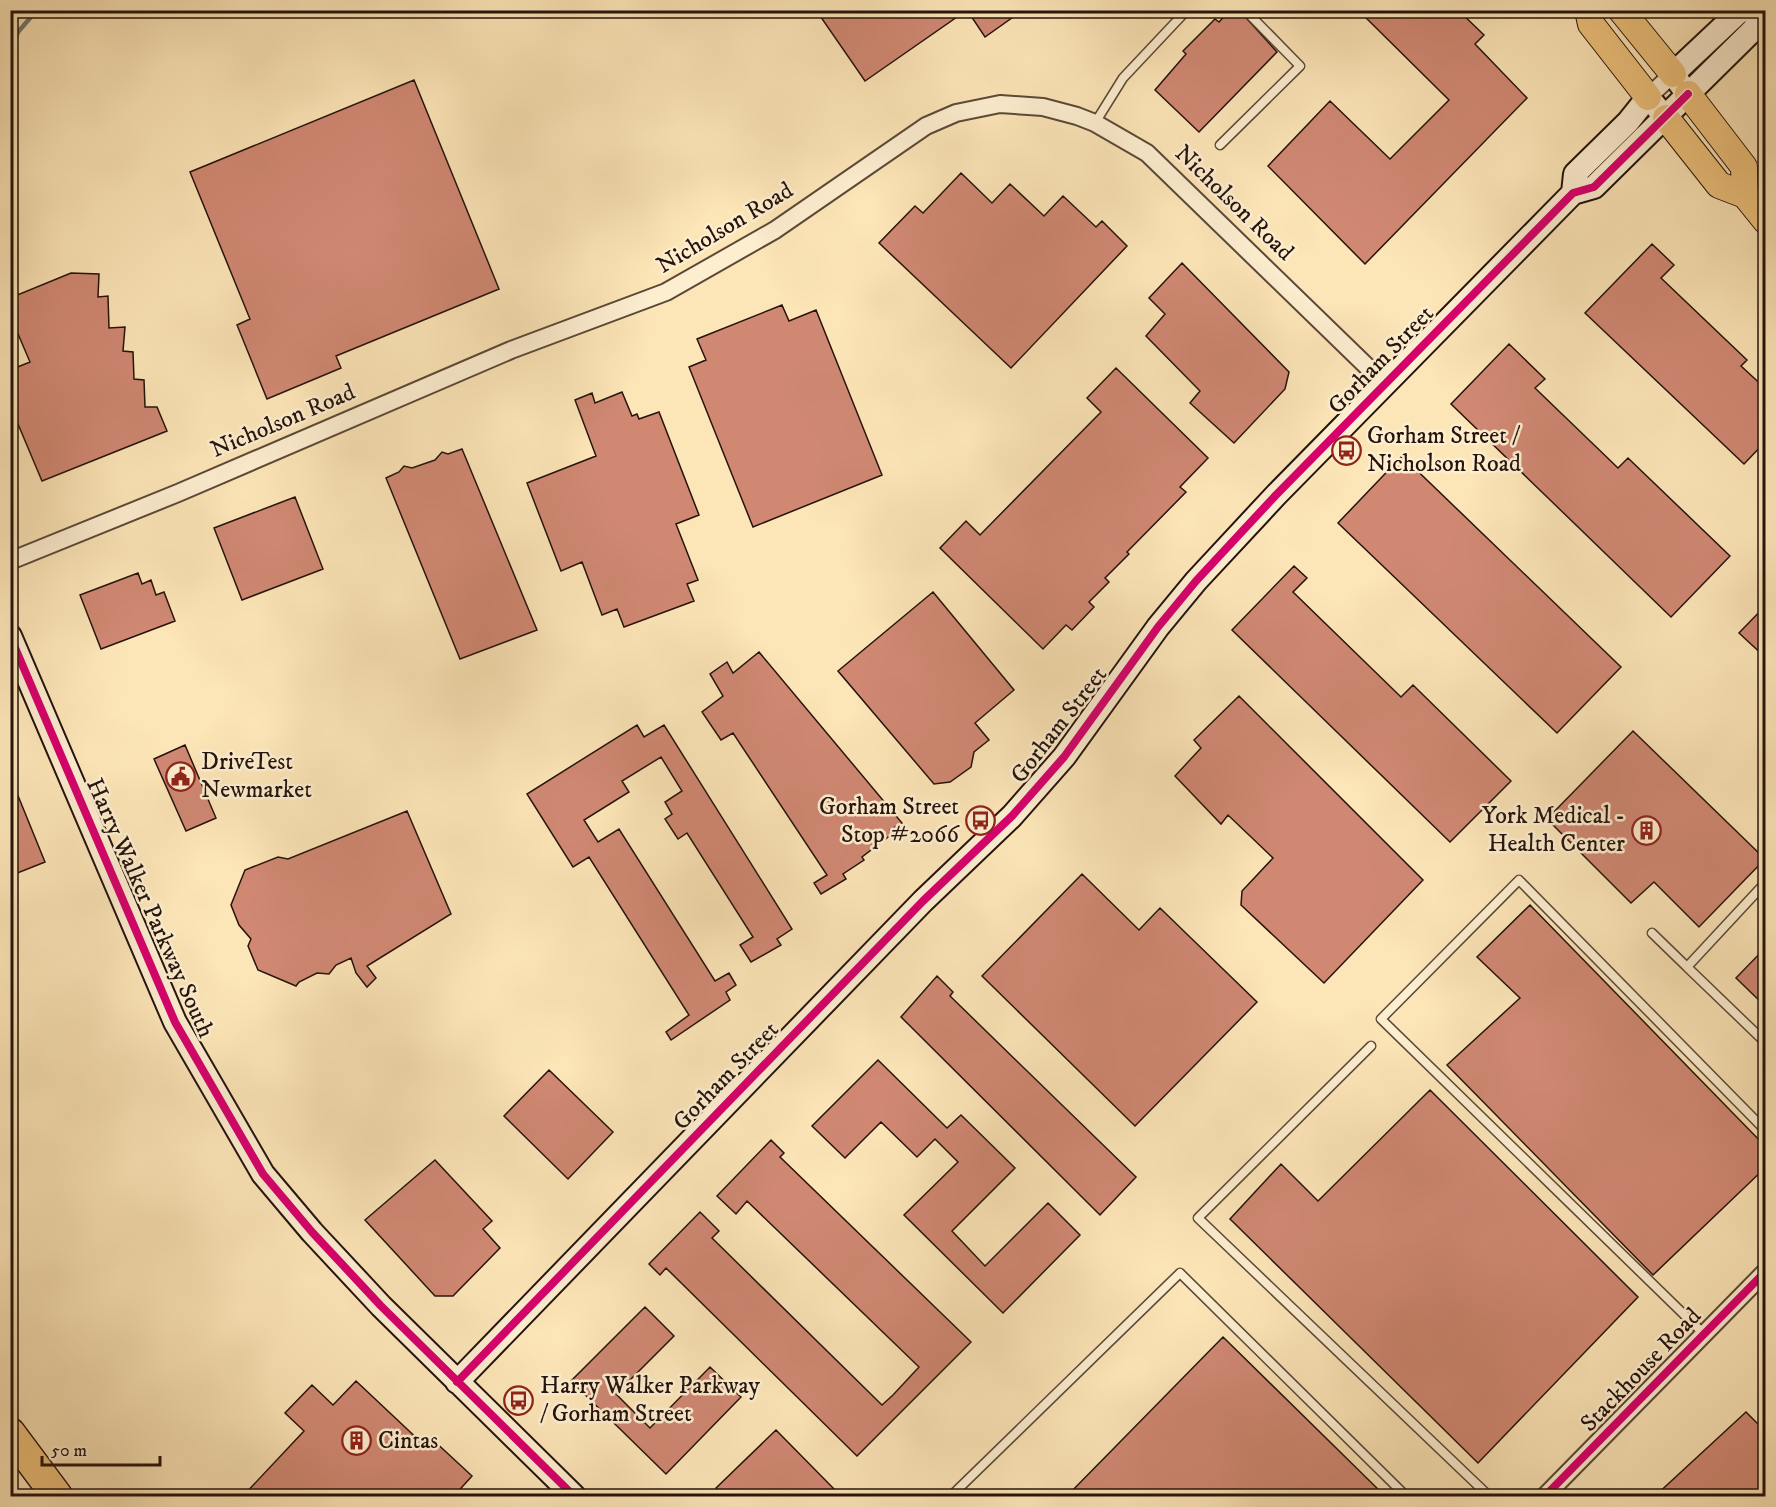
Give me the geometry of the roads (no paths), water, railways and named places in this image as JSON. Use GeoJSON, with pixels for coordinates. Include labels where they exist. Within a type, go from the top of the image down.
{"type":"FeatureCollection","features":[{"type":"Feature","properties":{"kind":"highway"},"geometry":{"type":"LineString","coordinates":[[10,1433],[57,1497]]}},
{"type":"Feature","properties":{"kind":"main road"},"geometry":{"type":"LineString","coordinates":[[1588,10],[1592,24],[1648,97]]}},
{"type":"Feature","properties":{"kind":"main road"},"geometry":{"type":"LineString","coordinates":[[1621,10],[1744,167],[1745,195]]}},
{"type":"Feature","properties":{"kind":"main road"},"geometry":{"type":"LineString","coordinates":[[1666,118],[1719,185],[1745,195],[1766,221]]}},
{"type":"Feature","properties":{"kind":"street","name":"Gorham Street"},"geometry":{"type":"LineString","coordinates":[[457,1382],[915,910],[1012,816],[1065,757],[1158,627],[1196,581],[1384,384],[1573,193],[1594,187],[1666,118],[1680,84],[1741,10]]}},
{"type":"Feature","properties":{"kind":"street","name":"Gorham Street"},"geometry":{"type":"LineString","coordinates":[[1573,193],[1575,174],[1628,122],[1648,97],[1680,84],[1754,29],[1763,10]]}},
{"type":"Feature","properties":{"kind":"street"},"geometry":{"type":"LineString","coordinates":[[1648,97],[1666,118]]}},
{"type":"Feature","properties":{"kind":"street","name":"Nicholson Road"},"geometry":{"type":"LineString","coordinates":[[10,561],[178,493],[512,350],[666,292],[775,230],[926,126],[957,113],[1000,105],[1043,107],[1095,123],[1147,153],[1384,384]]}},
{"type":"Feature","properties":{"kind":"street","name":"Harry Walker Parkway South"},"geometry":{"type":"LineString","coordinates":[[10,636],[175,1022],[263,1174],[312,1232],[457,1382],[574,1497]]}},
{"type":"Feature","properties":{"kind":"street","name":"Stackhouse Road"},"geometry":{"type":"LineString","coordinates":[[1545,1497],[1766,1271]]}},
{"type":"Feature","properties":{"kind":"lane"},"geometry":{"type":"LineString","coordinates":[[1095,123],[1123,78],[1187,10]]}},
{"type":"Feature","properties":{"kind":"lane"},"geometry":{"type":"LineString","coordinates":[[1220,145],[1300,66],[1245,10]]}},
{"type":"Feature","properties":{"kind":"lane"},"geometry":{"type":"LineString","coordinates":[[1704,1334],[1381,1019],[1519,880],[1766,1131]]}},
{"type":"Feature","properties":{"kind":"lane"},"geometry":{"type":"LineString","coordinates":[[1687,967],[1766,882]]}},
{"type":"Feature","properties":{"kind":"lane"},"geometry":{"type":"LineString","coordinates":[[1652,933],[1766,1042]]}},
{"type":"Feature","properties":{"kind":"lane"},"geometry":{"type":"LineString","coordinates":[[1371,1046],[1198,1218],[1489,1497]]}},
{"type":"Feature","properties":{"kind":"lane"},"geometry":{"type":"LineString","coordinates":[[951,1497],[1180,1273],[1406,1497]]}},
{"type":"Feature","properties":{"kind":"waterway"},"geometry":{"type":"LineString","coordinates":[[10,54],[18,32],[37,10]]}},
{"type":"Feature","properties":{"kind":"place","name":"Gorham Street / Nicholson Road"},"geometry":{"type":"Point","coordinates":[1346,450]}},
{"type":"Feature","properties":{"kind":"place","name":"DriveTest Newmarket"},"geometry":{"type":"Point","coordinates":[180,776]}},
{"type":"Feature","properties":{"kind":"place","name":"Gorham Street Stop #2066"},"geometry":{"type":"Point","coordinates":[980,821]}},
{"type":"Feature","properties":{"kind":"place","name":"York Medical - Health Center"},"geometry":{"type":"Point","coordinates":[1646,830]}},
{"type":"Feature","properties":{"kind":"place","name":"Harry Walker Parkway / Gorham Street"},"geometry":{"type":"Point","coordinates":[519,1400]}},
{"type":"Feature","properties":{"kind":"place","name":"Cintas"},"geometry":{"type":"Point","coordinates":[357,1441]}}]}
